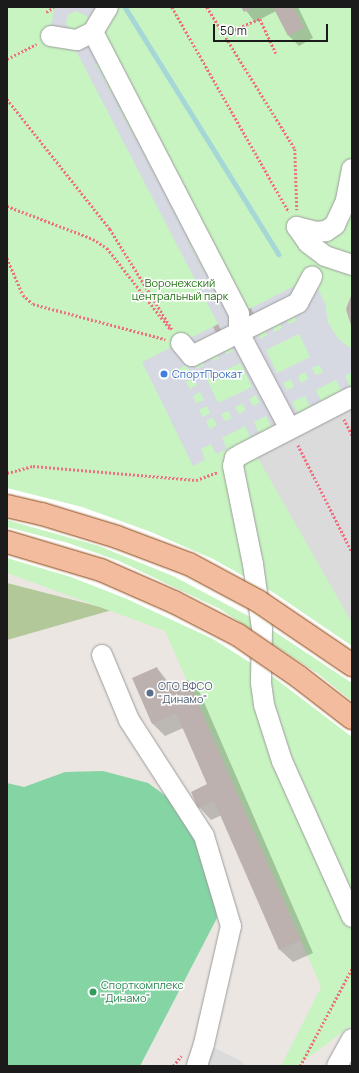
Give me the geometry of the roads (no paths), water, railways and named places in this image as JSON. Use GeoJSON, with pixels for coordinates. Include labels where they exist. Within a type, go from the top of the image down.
{"type":"FeatureCollection","features":[{"type":"Feature","properties":{"kind":"main road"},"geometry":{"type":"LineString","coordinates":[[7,506],[42,514],[117,537],[190,564],[258,601],[352,665]]}},
{"type":"Feature","properties":{"kind":"main road"},"geometry":{"type":"LineString","coordinates":[[7,542],[101,570],[174,602],[238,635],[299,677],[352,718]]}},
{"type":"Feature","properties":{"kind":"street"},"geometry":{"type":"LineString","coordinates":[[51,36],[77,40],[93,32],[108,7]]}},
{"type":"Feature","properties":{"kind":"street"},"geometry":{"type":"LineString","coordinates":[[93,32],[239,314],[239,333],[287,424]]}},
{"type":"Feature","properties":{"kind":"street"},"geometry":{"type":"LineString","coordinates":[[352,169],[346,201],[335,225],[326,231],[316,232],[297,227],[308,243],[325,256],[352,265]]}},
{"type":"Feature","properties":{"kind":"street"},"geometry":{"type":"LineString","coordinates":[[181,343],[192,356],[239,333],[298,303],[312,277]]}},
{"type":"Feature","properties":{"kind":"street"},"geometry":{"type":"LineString","coordinates":[[352,397],[287,424],[240,454],[235,458],[232,466],[253,564],[262,629],[261,683],[264,705],[282,761],[352,917]]}},
{"type":"Feature","properties":{"kind":"street"},"geometry":{"type":"LineString","coordinates":[[102,655],[129,720],[204,836],[231,926],[204,1044],[197,1066]]}},
{"type":"Feature","properties":{"kind":"street"},"geometry":{"type":"LineString","coordinates":[[336,1066],[352,1039]]}},
{"type":"Feature","properties":{"kind":"waterway"},"geometry":{"type":"LineString","coordinates":[[125,7],[279,254]]}},
{"type":"Feature","properties":{"kind":"place","name":"СпортПрокат"},"geometry":{"type":"Point","coordinates":[164,374]}},
{"type":"Feature","properties":{"kind":"place","name":"ОГО ВФСО \"Динамо\""},"geometry":{"type":"Point","coordinates":[150,693]}},
{"type":"Feature","properties":{"kind":"place","name":"Спорткомплекс \"Динамо\""},"geometry":{"type":"Point","coordinates":[93,992]}},
{"type":"Feature","properties":{"kind":"park label","name":"Воронежский центральный парк"},"geometry":{"type":"Point","coordinates":[180,290]}}]}
